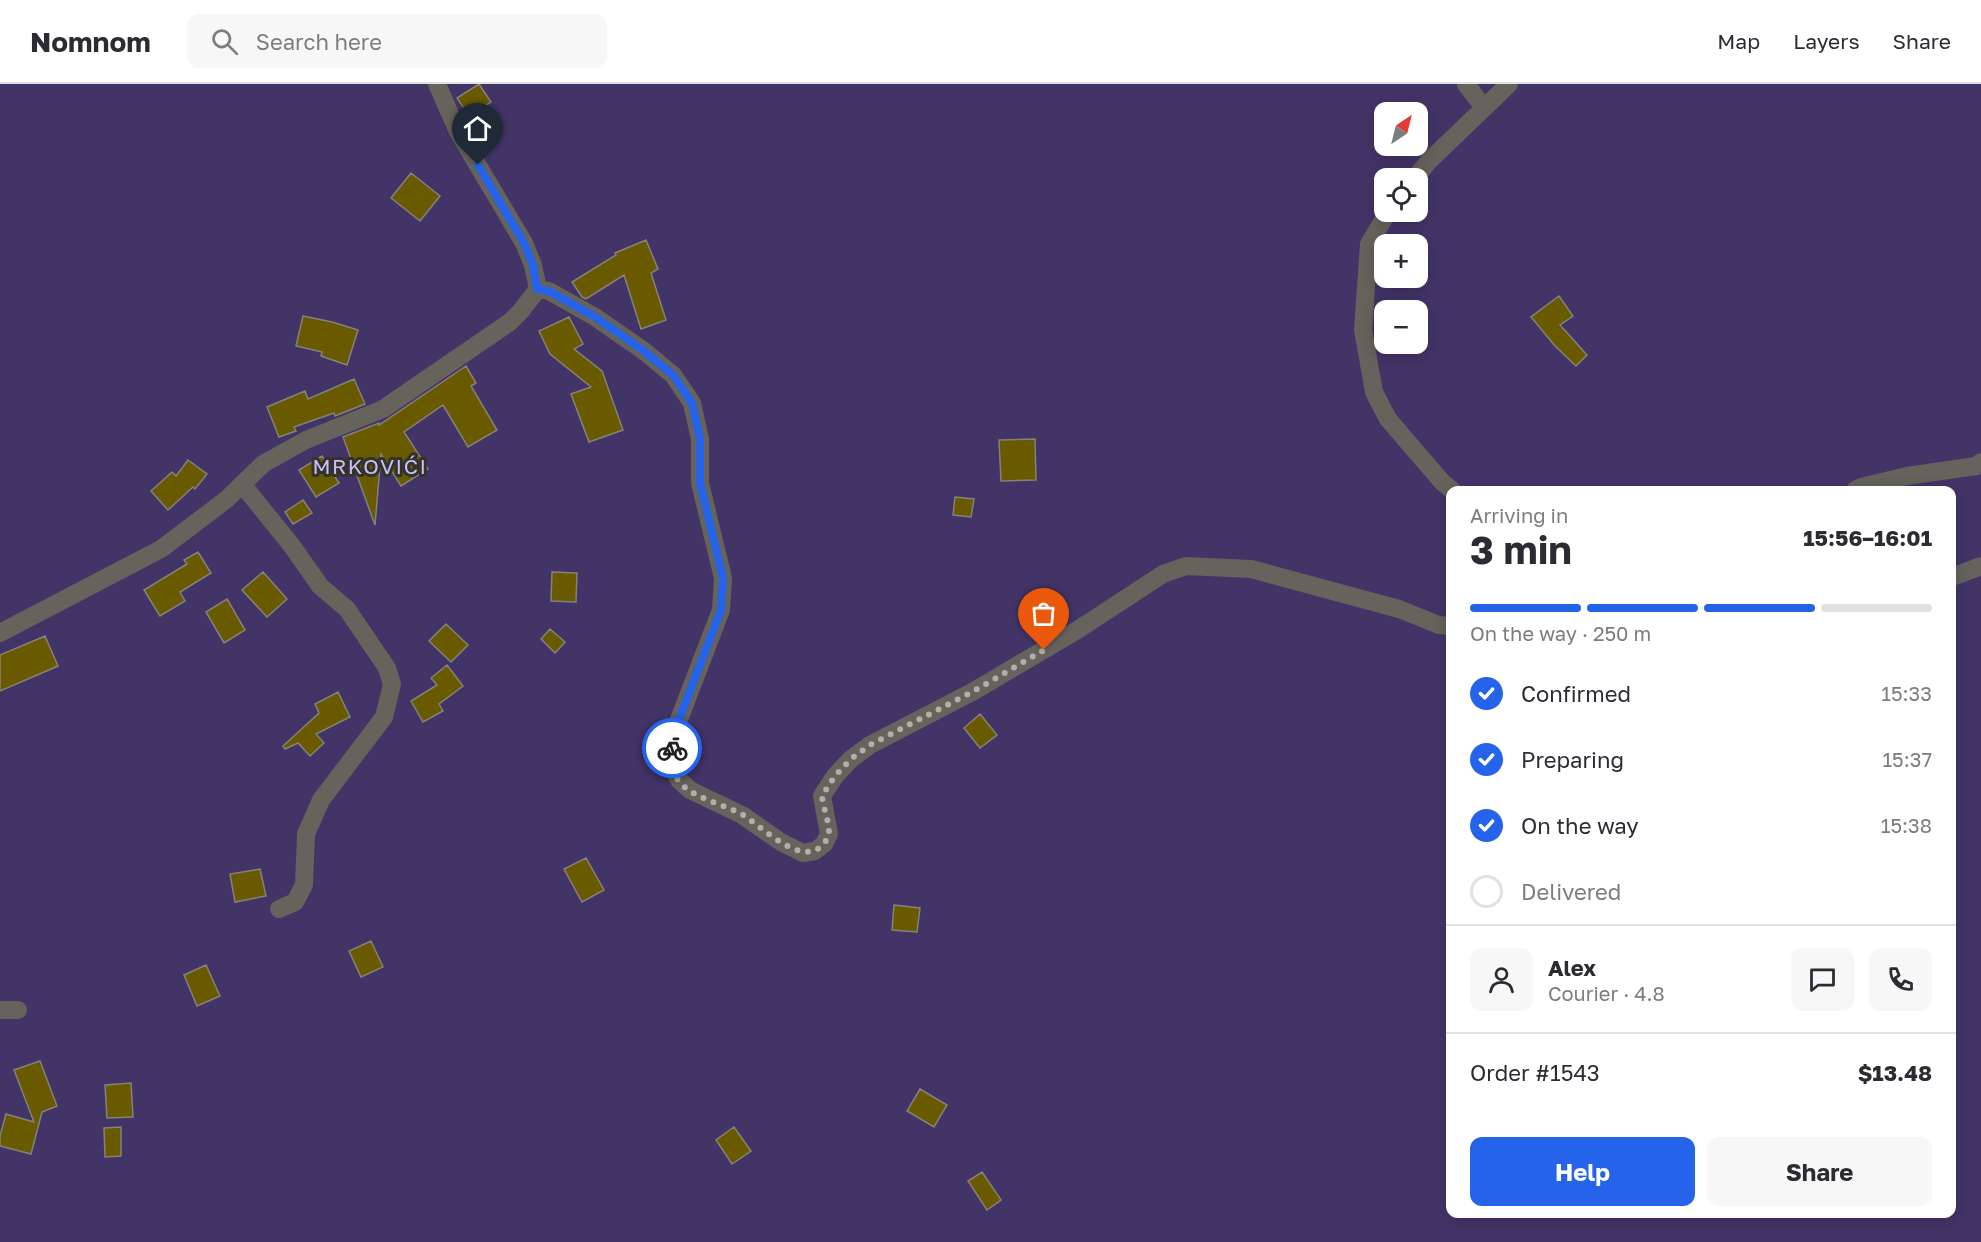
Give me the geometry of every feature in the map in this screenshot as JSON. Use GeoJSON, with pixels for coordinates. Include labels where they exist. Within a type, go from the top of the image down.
{"type":"FeatureCollection","features":[{"type":"Feature","properties":{"kind":"street"},"geometry":{"type":"LineString","coordinates":[[0,633],[161,549],[226,499],[263,464],[306,440],[383,409],[510,322],[520,312],[537,289],[533,265],[524,243],[458,132],[437,84]]}},
{"type":"Feature","properties":{"kind":"street"},"geometry":{"type":"LineString","coordinates":[[1466,84],[1484,108]]}},
{"type":"Feature","properties":{"kind":"street"},"geometry":{"type":"LineString","coordinates":[[1423,168],[1509,84]]}},
{"type":"Feature","properties":{"kind":"street"},"geometry":{"type":"LineString","coordinates":[[1382,222],[1369,244],[1363,330],[1374,392],[1388,419],[1447,486]]}},
{"type":"Feature","properties":{"kind":"street"},"geometry":{"type":"LineString","coordinates":[[537,289],[549,291],[595,317],[644,351],[673,375],[692,403],[700,439],[700,483],[723,578],[722,599],[721,610],[675,730],[670,755],[673,768],[679,780],[690,790],[742,815],[781,843],[803,853],[815,851],[824,844],[829,834],[822,796],[835,776],[851,759],[870,745],[974,691],[1079,629],[1162,574],[1186,566],[1251,569],[1399,609],[1446,628]]}},
{"type":"Feature","properties":{"kind":"street"},"geometry":{"type":"LineString","coordinates":[[1866,486],[1976,466],[1981,462]]}},
{"type":"Feature","properties":{"kind":"street"},"geometry":{"type":"LineString","coordinates":[[242,484],[292,546],[320,586],[346,609],[387,668],[392,684],[384,717],[321,800],[306,834],[304,885],[296,902],[279,909]]}},
{"type":"Feature","properties":{"kind":"street"},"geometry":{"type":"LineString","coordinates":[[1956,575],[1981,566]]}},
{"type":"Feature","properties":{"kind":"shaded area"},"geometry":{"type":"Polygon","coordinates":[[[0,84],[1981,84],[1981,1242],[0,1242],[0,84]]]}},
{"type":"Feature","properties":{"kind":"building"},"geometry":{"type":"Polygon","coordinates":[[[479,84],[491,102],[469,116],[457,98],[479,84]]]}},
{"type":"Feature","properties":{"kind":"building"},"geometry":{"type":"Polygon","coordinates":[[[411,173],[440,196],[420,221],[391,198],[411,173]]]}},
{"type":"Feature","properties":{"kind":"building"},"geometry":{"type":"Polygon","coordinates":[[[646,240],[658,269],[651,273],[666,320],[641,329],[624,275],[586,299],[582,297],[572,282],[616,255],[615,253],[646,240]]]}},
{"type":"Feature","properties":{"kind":"building"},"geometry":{"type":"Polygon","coordinates":[[[1559,296],[1573,316],[1560,325],[1587,355],[1576,366],[1555,346],[1531,317],[1559,296]]]}},
{"type":"Feature","properties":{"kind":"building"},"geometry":{"type":"Polygon","coordinates":[[[303,316],[358,330],[347,365],[321,356],[322,352],[296,346],[303,316]]]}},
{"type":"Feature","properties":{"kind":"building"},"geometry":{"type":"Polygon","coordinates":[[[569,317],[583,344],[574,349],[602,371],[623,430],[589,442],[571,394],[591,387],[550,354],[539,331],[569,317]]]}},
{"type":"Feature","properties":{"kind":"building"},"geometry":{"type":"Polygon","coordinates":[[[466,366],[476,383],[471,386],[497,430],[468,447],[443,405],[404,432],[428,469],[401,486],[381,454],[375,525],[343,437],[379,423],[379,425],[466,366]]]}},
{"type":"Feature","properties":{"kind":"building"},"geometry":{"type":"Polygon","coordinates":[[[354,379],[365,404],[335,416],[334,413],[294,427],[296,431],[279,437],[267,407],[305,391],[308,399],[354,379]]]}},
{"type":"Feature","properties":{"kind":"building"},"geometry":{"type":"Polygon","coordinates":[[[1035,439],[1036,480],[1001,481],[999,440],[1035,439]]]}},
{"type":"Feature","properties":{"kind":"building"},"geometry":{"type":"Polygon","coordinates":[[[322,456],[339,483],[316,497],[299,470],[322,456]]]}},
{"type":"Feature","properties":{"kind":"building"},"geometry":{"type":"Polygon","coordinates":[[[188,460],[207,474],[195,489],[193,487],[168,510],[151,491],[172,472],[176,476],[188,460]]]}},
{"type":"Feature","properties":{"kind":"building"},"geometry":{"type":"Polygon","coordinates":[[[955,497],[974,499],[971,517],[953,515],[955,497]]]}},
{"type":"Feature","properties":{"kind":"building"},"geometry":{"type":"Polygon","coordinates":[[[303,500],[312,513],[293,524],[285,512],[303,500]]]}},
{"type":"Feature","properties":{"kind":"building"},"geometry":{"type":"Polygon","coordinates":[[[198,552],[211,573],[180,592],[185,601],[160,616],[144,590],[187,564],[184,560],[198,552]]]}},
{"type":"Feature","properties":{"kind":"building"},"geometry":{"type":"Polygon","coordinates":[[[263,572],[287,599],[267,617],[242,590],[263,572]]]}},
{"type":"Feature","properties":{"kind":"building"},"geometry":{"type":"Polygon","coordinates":[[[552,572],[577,573],[576,602],[551,601],[552,572]]]}},
{"type":"Feature","properties":{"kind":"building"},"geometry":{"type":"Polygon","coordinates":[[[227,599],[245,630],[224,643],[206,612],[227,599]]]}},
{"type":"Feature","properties":{"kind":"building"},"geometry":{"type":"Polygon","coordinates":[[[446,624],[468,645],[451,662],[429,641],[446,624]]]}},
{"type":"Feature","properties":{"kind":"building"},"geometry":{"type":"Polygon","coordinates":[[[550,629],[565,642],[555,653],[541,639],[550,629]]]}},
{"type":"Feature","properties":{"kind":"building"},"geometry":{"type":"Polygon","coordinates":[[[45,636],[58,666],[0,691],[0,655],[45,636]]]}},
{"type":"Feature","properties":{"kind":"building"},"geometry":{"type":"Polygon","coordinates":[[[447,665],[463,686],[439,704],[443,711],[423,722],[411,701],[437,685],[431,678],[447,665]]]}},
{"type":"Feature","properties":{"kind":"building"},"geometry":{"type":"Polygon","coordinates":[[[338,692],[350,717],[316,734],[324,743],[310,756],[298,743],[285,749],[283,746],[319,713],[315,704],[338,692]]]}},
{"type":"Feature","properties":{"kind":"building"},"geometry":{"type":"Polygon","coordinates":[[[980,714],[997,735],[980,748],[964,728],[980,714]]]}},
{"type":"Feature","properties":{"kind":"building"},"geometry":{"type":"Polygon","coordinates":[[[586,858],[604,890],[582,902],[564,869],[586,858]]]}},
{"type":"Feature","properties":{"kind":"building"},"geometry":{"type":"Polygon","coordinates":[[[260,869],[266,896],[235,902],[230,874],[260,869]]]}},
{"type":"Feature","properties":{"kind":"building"},"geometry":{"type":"Polygon","coordinates":[[[894,905],[920,908],[917,932],[892,930],[894,905]]]}},
{"type":"Feature","properties":{"kind":"building"},"geometry":{"type":"Polygon","coordinates":[[[371,941],[383,967],[361,977],[349,951],[371,941]]]}},
{"type":"Feature","properties":{"kind":"building"},"geometry":{"type":"Polygon","coordinates":[[[206,965],[220,996],[197,1006],[184,975],[206,965]]]}},
{"type":"Feature","properties":{"kind":"building"},"geometry":{"type":"Polygon","coordinates":[[[40,1061],[57,1106],[42,1112],[31,1154],[0,1146],[0,1136],[6,1114],[34,1122],[14,1070],[40,1061]]]}},
{"type":"Feature","properties":{"kind":"building"},"geometry":{"type":"Polygon","coordinates":[[[131,1083],[133,1117],[107,1118],[105,1085],[131,1083]]]}},
{"type":"Feature","properties":{"kind":"building"},"geometry":{"type":"Polygon","coordinates":[[[920,1089],[947,1105],[934,1127],[907,1111],[920,1089]]]}},
{"type":"Feature","properties":{"kind":"building"},"geometry":{"type":"Polygon","coordinates":[[[121,1127],[121,1156],[105,1157],[104,1128],[121,1127]]]}},
{"type":"Feature","properties":{"kind":"building"},"geometry":{"type":"Polygon","coordinates":[[[734,1127],[751,1151],[732,1164],[716,1140],[734,1127]]]}},
{"type":"Feature","properties":{"kind":"building"},"geometry":{"type":"Polygon","coordinates":[[[982,1172],[1001,1200],[987,1210],[968,1181],[982,1172]]]}},
{"type":"Feature","properties":{"kind":"way so far"},"geometry":{"type":"LineString","coordinates":[[672,748],[670,755],[673,768],[679,780],[690,790],[742,815],[781,843],[803,853],[815,851],[824,844],[829,834],[822,796],[835,776],[851,759],[870,745],[974,691],[1044,650]]}},
{"type":"Feature","properties":{"kind":"district","name":"MRKOVIĆI"},"geometry":{"type":"Point","coordinates":[370,466]}},
{"type":"Feature","properties":{"kind":"route"},"geometry":{"type":"LineString","coordinates":[[478,165],[524,243],[533,265],[537,289],[549,291],[595,317],[644,351],[673,375],[692,403],[700,439],[700,483],[723,578],[721,610],[675,730],[672,748]]}}]}
